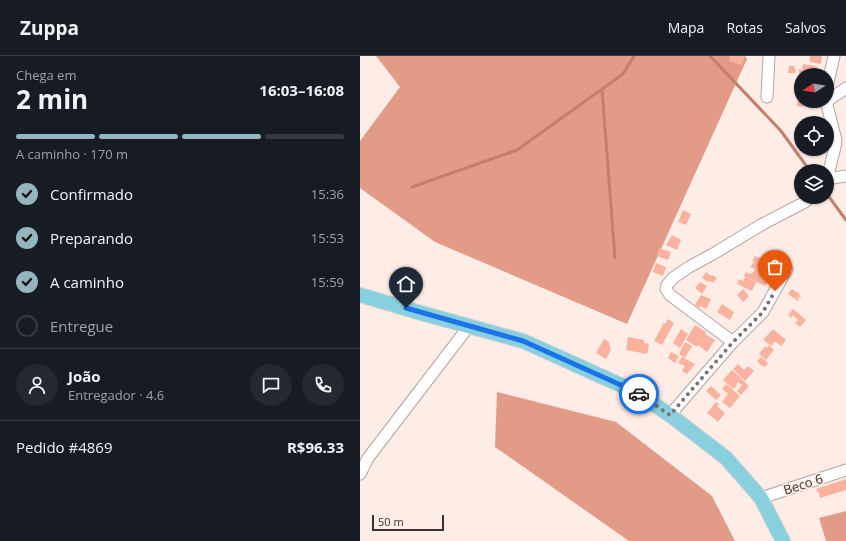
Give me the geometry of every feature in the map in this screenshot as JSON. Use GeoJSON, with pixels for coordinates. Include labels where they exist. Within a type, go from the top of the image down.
{"type":"FeatureCollection","features":[{"type":"Feature","properties":{"kind":"main road"},"geometry":{"type":"LineString","coordinates":[[360,295],[523,341],[634,391],[670,415],[726,458],[761,498],[783,541]]}},
{"type":"Feature","properties":{"kind":"street"},"geometry":{"type":"LineString","coordinates":[[767,97],[769,56]]}},
{"type":"Feature","properties":{"kind":"street"},"geometry":{"type":"LineString","coordinates":[[831,68],[834,56]]}},
{"type":"Feature","properties":{"kind":"street"},"geometry":{"type":"LineString","coordinates":[[834,96],[846,88]]}},
{"type":"Feature","properties":{"kind":"street"},"geometry":{"type":"LineString","coordinates":[[829,108],[836,140],[831,164]]}},
{"type":"Feature","properties":{"kind":"street"},"geometry":{"type":"LineString","coordinates":[[834,178],[846,176]]}},
{"type":"Feature","properties":{"kind":"street"},"geometry":{"type":"LineString","coordinates":[[733,342],[670,295],[666,289],[667,285],[673,278],[689,267],[801,204]]}},
{"type":"Feature","properties":{"kind":"street"},"geometry":{"type":"LineString","coordinates":[[670,415],[733,342],[763,312],[787,270]]}},
{"type":"Feature","properties":{"kind":"street"},"geometry":{"type":"LineString","coordinates":[[360,474],[368,458],[469,326]]}},
{"type":"Feature","properties":{"kind":"street","name":"Beco 6"},"geometry":{"type":"LineString","coordinates":[[761,498],[846,470]]}},
{"type":"Feature","properties":{"kind":"shaded area"},"geometry":{"type":"Polygon","coordinates":[[[376,56],[745,56],[747,59],[627,324],[435,242],[360,188],[360,141],[400,87],[376,56]]]}},
{"type":"Feature","properties":{"kind":"shaded area"},"geometry":{"type":"Polygon","coordinates":[[[497,392],[616,422],[712,496],[735,541],[629,541],[495,447],[497,392]]]}},
{"type":"Feature","properties":{"kind":"shaded area"},"geometry":{"type":"Polygon","coordinates":[[[846,511],[846,541],[826,541],[819,518],[846,511]]]}},
{"type":"Feature","properties":{"kind":"building"},"geometry":{"type":"Polygon","coordinates":[[[730,56],[745,56],[742,65],[729,61],[730,56]]]}},
{"type":"Feature","properties":{"kind":"building"},"geometry":{"type":"Polygon","coordinates":[[[810,56],[822,56],[821,64],[810,62],[810,56]]]}},
{"type":"Feature","properties":{"kind":"building"},"geometry":{"type":"Polygon","coordinates":[[[803,64],[818,67],[818,68],[802,68],[803,64]]]}},
{"type":"Feature","properties":{"kind":"building"},"geometry":{"type":"Polygon","coordinates":[[[789,66],[795,66],[794,73],[788,73],[789,66]]]}},
{"type":"Feature","properties":{"kind":"building"},"geometry":{"type":"Polygon","coordinates":[[[683,210],[691,214],[686,225],[678,222],[683,210]]]}},
{"type":"Feature","properties":{"kind":"building"},"geometry":{"type":"Polygon","coordinates":[[[672,235],[681,240],[677,250],[666,245],[672,235]]]}},
{"type":"Feature","properties":{"kind":"building"},"geometry":{"type":"Polygon","coordinates":[[[659,248],[671,252],[668,260],[657,256],[659,248]]]}},
{"type":"Feature","properties":{"kind":"building"},"geometry":{"type":"Polygon","coordinates":[[[755,256],[766,261],[764,265],[768,269],[765,275],[769,276],[765,286],[744,276],[746,272],[749,274],[752,272],[753,273],[755,269],[750,267],[754,262],[752,261],[755,256]]]}},
{"type":"Feature","properties":{"kind":"building"},"geometry":{"type":"Polygon","coordinates":[[[656,263],[666,267],[663,276],[653,272],[656,263]]]}},
{"type":"Feature","properties":{"kind":"building"},"geometry":{"type":"Polygon","coordinates":[[[706,272],[717,278],[713,283],[702,278],[706,272]]]}},
{"type":"Feature","properties":{"kind":"building"},"geometry":{"type":"Polygon","coordinates":[[[745,277],[756,282],[752,291],[737,284],[739,279],[743,281],[745,277]]]}},
{"type":"Feature","properties":{"kind":"building"},"geometry":{"type":"Polygon","coordinates":[[[700,282],[707,286],[702,294],[695,288],[700,282]]]}},
{"type":"Feature","properties":{"kind":"building"},"geometry":{"type":"Polygon","coordinates":[[[743,289],[749,296],[743,302],[737,295],[743,289]]]}},
{"type":"Feature","properties":{"kind":"building"},"geometry":{"type":"Polygon","coordinates":[[[792,289],[800,294],[799,295],[801,297],[797,298],[799,299],[798,301],[788,294],[792,289]]]}},
{"type":"Feature","properties":{"kind":"building"},"geometry":{"type":"Polygon","coordinates":[[[701,295],[711,299],[706,309],[700,306],[699,308],[695,305],[701,295]]]}},
{"type":"Feature","properties":{"kind":"building"},"geometry":{"type":"Polygon","coordinates":[[[722,304],[734,312],[730,320],[717,312],[722,304]]]}},
{"type":"Feature","properties":{"kind":"building"},"geometry":{"type":"Polygon","coordinates":[[[793,309],[806,320],[800,327],[795,323],[798,320],[793,315],[791,318],[788,315],[793,309]]]}},
{"type":"Feature","properties":{"kind":"building"},"geometry":{"type":"Polygon","coordinates":[[[668,319],[674,323],[662,345],[654,341],[663,323],[665,324],[668,319]]]}},
{"type":"Feature","properties":{"kind":"building"},"geometry":{"type":"Polygon","coordinates":[[[695,325],[715,340],[707,352],[698,345],[697,347],[686,340],[695,325]]]}},
{"type":"Feature","properties":{"kind":"building"},"geometry":{"type":"Polygon","coordinates":[[[681,329],[688,334],[680,348],[673,343],[681,329]]]}},
{"type":"Feature","properties":{"kind":"building"},"geometry":{"type":"Polygon","coordinates":[[[773,329],[786,340],[781,346],[774,342],[772,346],[763,340],[773,329]]]}},
{"type":"Feature","properties":{"kind":"building"},"geometry":{"type":"Polygon","coordinates":[[[628,337],[644,340],[644,343],[649,344],[647,354],[626,350],[628,337]]]}},
{"type":"Feature","properties":{"kind":"building"},"geometry":{"type":"Polygon","coordinates":[[[604,339],[609,342],[611,350],[606,359],[596,353],[604,339]]]}},
{"type":"Feature","properties":{"kind":"building"},"geometry":{"type":"Polygon","coordinates":[[[685,342],[692,346],[685,358],[679,354],[685,342]]]}},
{"type":"Feature","properties":{"kind":"building"},"geometry":{"type":"Polygon","coordinates":[[[769,345],[774,350],[766,360],[759,354],[765,346],[767,348],[769,345]]]}},
{"type":"Feature","properties":{"kind":"building"},"geometry":{"type":"Polygon","coordinates":[[[671,352],[679,356],[675,363],[668,358],[671,352]]]}},
{"type":"Feature","properties":{"kind":"building"},"geometry":{"type":"Polygon","coordinates":[[[682,357],[695,364],[687,374],[682,371],[685,366],[678,363],[682,357]]]}},
{"type":"Feature","properties":{"kind":"building"},"geometry":{"type":"Polygon","coordinates":[[[761,357],[768,363],[765,367],[757,361],[761,357]]]}},
{"type":"Feature","properties":{"kind":"building"},"geometry":{"type":"Polygon","coordinates":[[[738,364],[744,370],[748,366],[754,371],[745,381],[733,369],[738,364]]]}},
{"type":"Feature","properties":{"kind":"building"},"geometry":{"type":"Polygon","coordinates":[[[732,370],[749,386],[741,395],[737,391],[742,385],[738,382],[736,385],[737,386],[733,389],[723,380],[732,370]]]}},
{"type":"Feature","properties":{"kind":"building"},"geometry":{"type":"Polygon","coordinates":[[[726,384],[740,396],[730,408],[722,402],[728,394],[722,389],[726,384]]]}},
{"type":"Feature","properties":{"kind":"building"},"geometry":{"type":"Polygon","coordinates":[[[711,386],[721,395],[716,400],[706,391],[711,386]]]}},
{"type":"Feature","properties":{"kind":"building"},"geometry":{"type":"Polygon","coordinates":[[[716,402],[719,404],[717,406],[725,413],[718,422],[707,413],[716,402]]]}},
{"type":"Feature","properties":{"kind":"building"},"geometry":{"type":"Polygon","coordinates":[[[846,479],[846,490],[820,498],[819,492],[818,493],[816,489],[846,479]]]}},
{"type":"Feature","properties":{"kind":"waterway"},"geometry":{"type":"LineString","coordinates":[[412,187],[517,150],[623,74],[634,56]]}},
{"type":"Feature","properties":{"kind":"waterway"},"geometry":{"type":"LineString","coordinates":[[710,56],[781,131],[805,164]]}},
{"type":"Feature","properties":{"kind":"waterway"},"geometry":{"type":"LineString","coordinates":[[602,89],[615,258]]}},
{"type":"Feature","properties":{"kind":"waterway"},"geometry":{"type":"LineString","coordinates":[[834,204],[846,220]]}},
{"type":"Feature","properties":{"kind":"way so far"},"geometry":{"type":"LineString","coordinates":[[639,394],[670,415],[733,342],[763,312],[775,291]]}},
{"type":"Feature","properties":{"kind":"route"},"geometry":{"type":"LineString","coordinates":[[406,308],[523,341],[639,394]]}}]}
